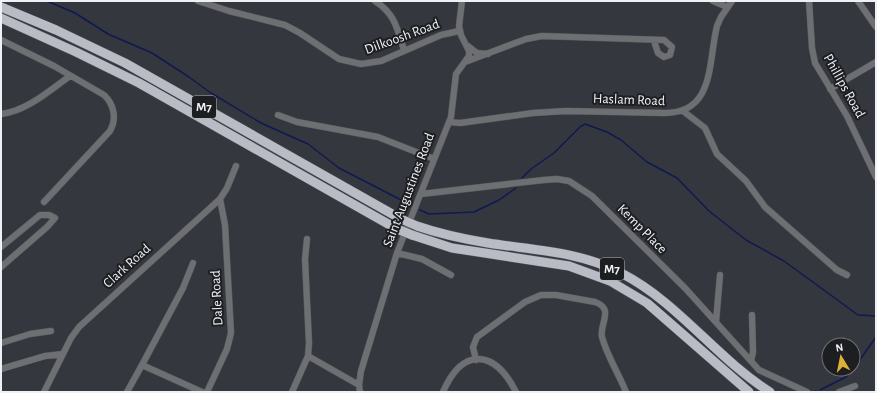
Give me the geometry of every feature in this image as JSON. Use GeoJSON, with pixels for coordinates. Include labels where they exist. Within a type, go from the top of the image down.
{"type":"FeatureCollection","features":[{"type":"Feature","properties":{"kind":"highway","name":"M7"},"geometry":{"type":"LineString","coordinates":[[1,6],[56,30],[131,67],[366,200],[417,226],[459,238],[569,255],[596,262],[620,272],[644,286],[669,304],[739,370],[770,392]]}},
{"type":"Feature","properties":{"kind":"highway","name":"M7"},"geometry":{"type":"LineString","coordinates":[[1,18],[139,83],[397,229],[452,248],[570,266],[610,281],[647,302],[749,392]]}},
{"type":"Feature","properties":{"kind":"street","name":"Dilkoosh Road"},"geometry":{"type":"LineString","coordinates":[[198,1],[229,11],[285,25],[300,33],[329,53],[350,63],[370,64],[441,35],[460,31]]}},
{"type":"Feature","properties":{"kind":"street"},"geometry":{"type":"LineString","coordinates":[[375,1],[385,7],[392,15],[404,50]]}},
{"type":"Feature","properties":{"kind":"street"},"geometry":{"type":"LineString","coordinates":[[462,1],[460,31],[468,46],[477,53],[489,54]]}},
{"type":"Feature","properties":{"kind":"street"},"geometry":{"type":"LineString","coordinates":[[713,1],[727,7]]}},
{"type":"Feature","properties":{"kind":"street","name":"Haslam Road"},"geometry":{"type":"LineString","coordinates":[[449,122],[460,123],[533,112],[566,110],[665,113],[684,111],[692,106],[705,91],[715,32],[721,17],[732,1]]}},
{"type":"Feature","properties":{"kind":"street","name":"Phillips Road"},"geometry":{"type":"LineString","coordinates":[[809,1],[812,48],[815,63],[854,128],[870,167],[876,177]]}},
{"type":"Feature","properties":{"kind":"street"},"geometry":{"type":"LineString","coordinates":[[858,1],[876,27]]}},
{"type":"Feature","properties":{"kind":"street"},"geometry":{"type":"LineString","coordinates":[[465,62],[533,37],[654,40]]}},
{"type":"Feature","properties":{"kind":"street"},"geometry":{"type":"LineString","coordinates":[[1,40],[54,66],[104,94],[109,99],[113,110],[112,128],[103,140],[44,202]]}},
{"type":"Feature","properties":{"kind":"street","name":"Saint Augustines Road"},"geometry":{"type":"LineString","coordinates":[[360,392],[359,385],[369,339],[397,253],[449,122],[456,74],[469,56],[468,46]]}},
{"type":"Feature","properties":{"kind":"street"},"geometry":{"type":"LineString","coordinates":[[830,89],[876,62]]}},
{"type":"Feature","properties":{"kind":"street"},"geometry":{"type":"LineString","coordinates":[[1,114],[22,108],[70,76]]}},
{"type":"Feature","properties":{"kind":"street"},"geometry":{"type":"LineString","coordinates":[[684,111],[705,128],[717,154],[746,181],[765,207],[837,270],[847,275]]}},
{"type":"Feature","properties":{"kind":"street"},"geometry":{"type":"LineString","coordinates":[[278,115],[298,122],[378,137],[434,158]]}},
{"type":"Feature","properties":{"kind":"street","name":"Clark Road"},"geometry":{"type":"LineString","coordinates":[[44,392],[71,338],[79,327],[220,199],[227,188],[236,166]]}},
{"type":"Feature","properties":{"kind":"street","name":"Kemp Place"},"geometry":{"type":"LineString","coordinates":[[421,194],[544,180],[557,179],[569,181],[592,196],[716,322],[759,370],[807,392]]}},
{"type":"Feature","properties":{"kind":"street","name":"Dale Road"},"geometry":{"type":"LineString","coordinates":[[207,392],[226,349],[231,333],[225,225],[223,207],[220,199]]}},
{"type":"Feature","properties":{"kind":"street"},"geometry":{"type":"LineString","coordinates":[[1,247],[40,215],[45,214],[55,218],[1,267]]}},
{"type":"Feature","properties":{"kind":"street"},"geometry":{"type":"LineString","coordinates":[[292,392],[308,356],[309,321],[305,259],[307,239]]}},
{"type":"Feature","properties":{"kind":"street"},"geometry":{"type":"LineString","coordinates":[[397,253],[422,259],[451,275]]}},
{"type":"Feature","properties":{"kind":"street"},"geometry":{"type":"LineString","coordinates":[[127,392],[183,288],[193,264]]}},
{"type":"Feature","properties":{"kind":"street"},"geometry":{"type":"LineString","coordinates":[[716,322],[720,275]]}},
{"type":"Feature","properties":{"kind":"street"},"geometry":{"type":"LineString","coordinates":[[476,360],[473,347],[477,338],[511,312],[535,298],[548,294],[595,302],[601,305],[604,310],[605,321],[602,337],[626,392]]}},
{"type":"Feature","properties":{"kind":"street"},"geometry":{"type":"LineString","coordinates":[[708,314],[718,308]]}},
{"type":"Feature","properties":{"kind":"street"},"geometry":{"type":"LineString","coordinates":[[751,361],[753,352],[752,315]]}},
{"type":"Feature","properties":{"kind":"street"},"geometry":{"type":"LineString","coordinates":[[1,343],[30,334],[51,331]]}},
{"type":"Feature","properties":{"kind":"street"},"geometry":{"type":"LineString","coordinates":[[1,369],[45,356],[63,354]]}},
{"type":"Feature","properties":{"kind":"street"},"geometry":{"type":"LineString","coordinates":[[308,356],[359,385]]}},
{"type":"Feature","properties":{"kind":"street"},"geometry":{"type":"LineString","coordinates":[[443,392],[455,371],[469,361],[476,360],[486,360],[498,366],[505,372],[516,392]]}},
{"type":"Feature","properties":{"kind":"street"},"geometry":{"type":"LineString","coordinates":[[142,364],[202,392]]}},
{"type":"Feature","properties":{"kind":"street"},"geometry":{"type":"LineString","coordinates":[[839,392],[855,386]]}},
{"type":"Feature","properties":{"kind":"waterway"},"geometry":{"type":"LineString","coordinates":[[47,1],[75,13],[108,34],[152,53],[211,93],[261,123],[308,144],[339,168],[409,204]]}},
{"type":"Feature","properties":{"kind":"waterway"},"geometry":{"type":"LineString","coordinates":[[522,178],[531,169],[554,153],[580,127],[585,124],[607,132],[621,140],[647,162],[677,178],[709,211],[746,240],[784,261],[858,315],[876,316]]}},
{"type":"Feature","properties":{"kind":"waterway"},"geometry":{"type":"LineString","coordinates":[[420,210],[429,214],[474,212],[499,200],[516,188]]}},
{"type":"Feature","properties":{"kind":"waterway"},"geometry":{"type":"LineString","coordinates":[[820,390],[846,377],[876,337]]}}]}
